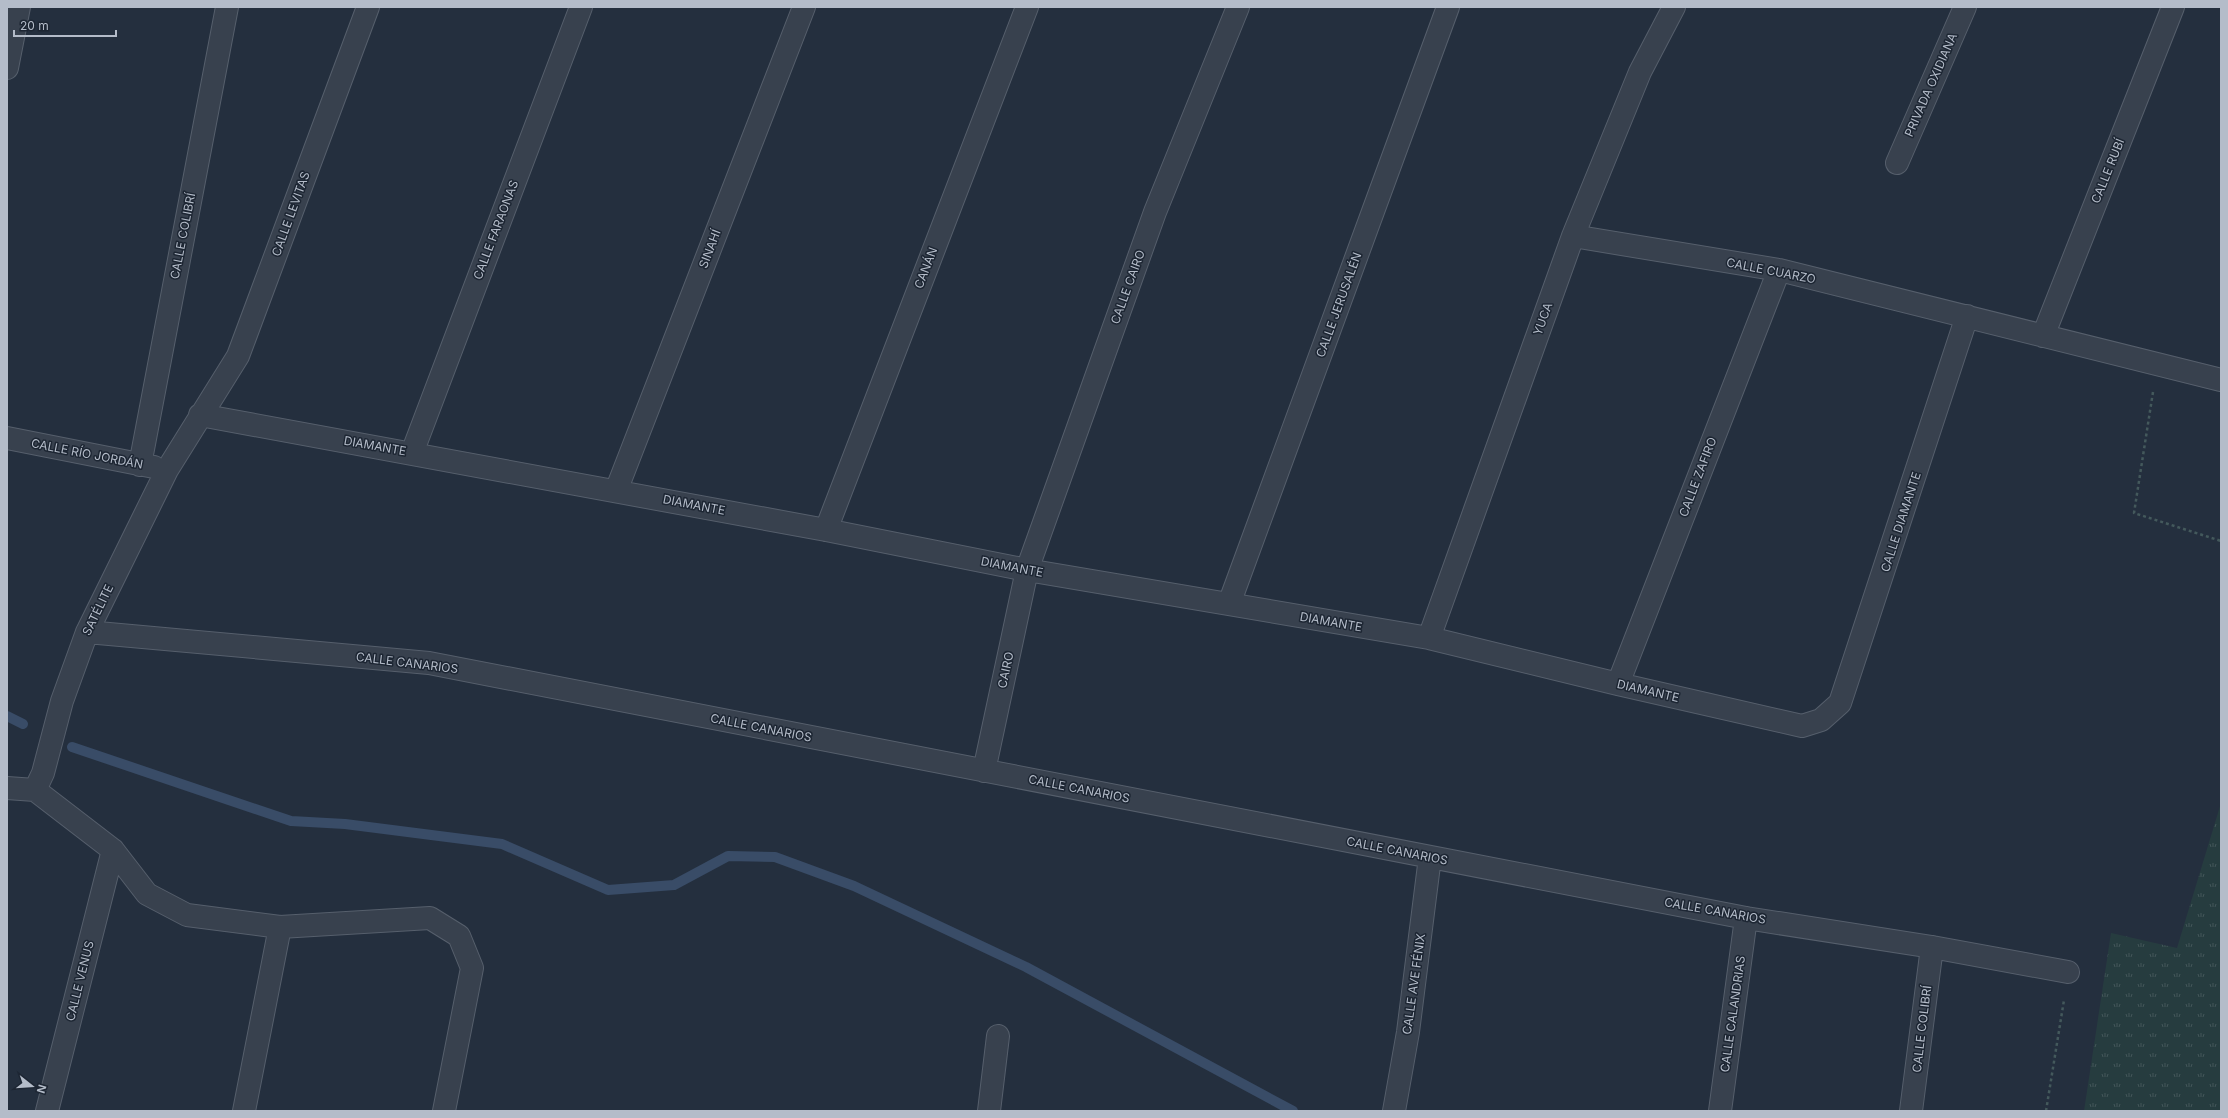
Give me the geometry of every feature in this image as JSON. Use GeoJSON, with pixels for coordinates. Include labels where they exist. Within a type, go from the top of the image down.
{"type":"FeatureCollection","features":[{"type":"Feature","properties":{"kind":"street"},"geometry":{"type":"LineString","coordinates":[[7,68],[19,7]]}},
{"type":"Feature","properties":{"kind":"street","name":"CALLE COLIBRÍ"},"geometry":{"type":"LineString","coordinates":[[140,464],[227,7]]}},
{"type":"Feature","properties":{"kind":"street","name":"CALLE LEVITAS"},"geometry":{"type":"LineString","coordinates":[[200,415],[238,356],[368,7]]}},
{"type":"Feature","properties":{"kind":"street","name":"CALLE FARAONAS"},"geometry":{"type":"LineString","coordinates":[[412,453],[581,7]]}},
{"type":"Feature","properties":{"kind":"street","name":"SINAHÍ"},"geometry":{"type":"LineString","coordinates":[[616,490],[804,7]]}},
{"type":"Feature","properties":{"kind":"street","name":"CANÁN"},"geometry":{"type":"LineString","coordinates":[[826,530],[1026,7]]}},
{"type":"Feature","properties":{"kind":"street","name":"CALLE CAIRO"},"geometry":{"type":"LineString","coordinates":[[1027,570],[1155,212],[1238,7]]}},
{"type":"Feature","properties":{"kind":"street","name":"CALLE JERUSALÉN"},"geometry":{"type":"LineString","coordinates":[[1229,604],[1448,7]]}},
{"type":"Feature","properties":{"kind":"street","name":"YUCA"},"geometry":{"type":"LineString","coordinates":[[1429,638],[1573,236],[1640,72],[1674,7]]}},
{"type":"Feature","properties":{"kind":"street","name":"PRIVADA OXIDIANA"},"geometry":{"type":"LineString","coordinates":[[1897,163],[1965,7]]}},
{"type":"Feature","properties":{"kind":"street","name":"CALLE RUBÍ"},"geometry":{"type":"LineString","coordinates":[[2043,336],[2173,7]]}},
{"type":"Feature","properties":{"kind":"street","name":"CALLE CUARZO"},"geometry":{"type":"LineString","coordinates":[[1573,236],[1779,270],[1967,316],[2157,366],[2221,380]]}},
{"type":"Feature","properties":{"kind":"street","name":"CALLE ZAFIRO"},"geometry":{"type":"LineString","coordinates":[[1618,684],[1779,270]]}},
{"type":"Feature","properties":{"kind":"street","name":"CALLE DIAMANTE"},"geometry":{"type":"LineString","coordinates":[[1821,720],[1840,703],[1967,316]]}},
{"type":"Feature","properties":{"kind":"street","name":"DIAMANTE"},"geometry":{"type":"LineString","coordinates":[[200,415],[616,490],[1027,570],[1429,638],[1618,684],[1802,726],[1821,720]]}},
{"type":"Feature","properties":{"kind":"street","name":"SATÉLITE"},"geometry":{"type":"LineString","coordinates":[[39,782],[62,701],[87,632],[167,470],[200,415]]}},
{"type":"Feature","properties":{"kind":"street","name":"CALLE RÍO JORDÁN"},"geometry":{"type":"LineString","coordinates":[[7,438],[167,470]]}},
{"type":"Feature","properties":{"kind":"street","name":"CAIRO"},"geometry":{"type":"LineString","coordinates":[[984,771],[1027,570]]}},
{"type":"Feature","properties":{"kind":"street","name":"CALLE CANARIOS"},"geometry":{"type":"LineString","coordinates":[[87,632],[429,663],[1746,918],[1932,947],[2068,972]]}},
{"type":"Feature","properties":{"kind":"street"},"geometry":{"type":"LineString","coordinates":[[7,788],[39,782],[114,850],[147,894],[187,915],[280,927],[430,918],[459,936],[472,968],[444,1111]]}},
{"type":"Feature","properties":{"kind":"street","name":"CALLE VENUS"},"geometry":{"type":"LineString","coordinates":[[47,1111],[114,850]]}},
{"type":"Feature","properties":{"kind":"street","name":"CALLE AVE FÉNIX"},"geometry":{"type":"LineString","coordinates":[[1394,1111],[1408,1032],[1430,857]]}},
{"type":"Feature","properties":{"kind":"street","name":"CALLE CALANDRIAS"},"geometry":{"type":"LineString","coordinates":[[1720,1111],[1746,918]]}},
{"type":"Feature","properties":{"kind":"street"},"geometry":{"type":"LineString","coordinates":[[244,1111],[280,927]]}},
{"type":"Feature","properties":{"kind":"street","name":"CALLE COLIBRÍ"},"geometry":{"type":"LineString","coordinates":[[1911,1111],[1932,947]]}},
{"type":"Feature","properties":{"kind":"street"},"geometry":{"type":"LineString","coordinates":[[989,1111],[998,1036]]}},
{"type":"Feature","properties":{"kind":"path"},"geometry":{"type":"LineString","coordinates":[[2157,366],[2134,513],[2221,541]]}},
{"type":"Feature","properties":{"kind":"path"},"geometry":{"type":"LineString","coordinates":[[2046,1111],[2068,972]]}},
{"type":"Feature","properties":{"kind":"green space"},"geometry":{"type":"Polygon","coordinates":[[[2221,803],[2221,1111],[2084,1111],[2111,933],[2177,948],[2221,803]]]}},
{"type":"Feature","properties":{"kind":"waterway"},"geometry":{"type":"LineString","coordinates":[[7,716],[23,724]]}},
{"type":"Feature","properties":{"kind":"waterway"},"geometry":{"type":"LineString","coordinates":[[72,747],[291,821],[345,824],[502,844],[608,890],[674,885],[728,856],[775,857],[854,886],[1026,967],[1293,1111]]}}]}
